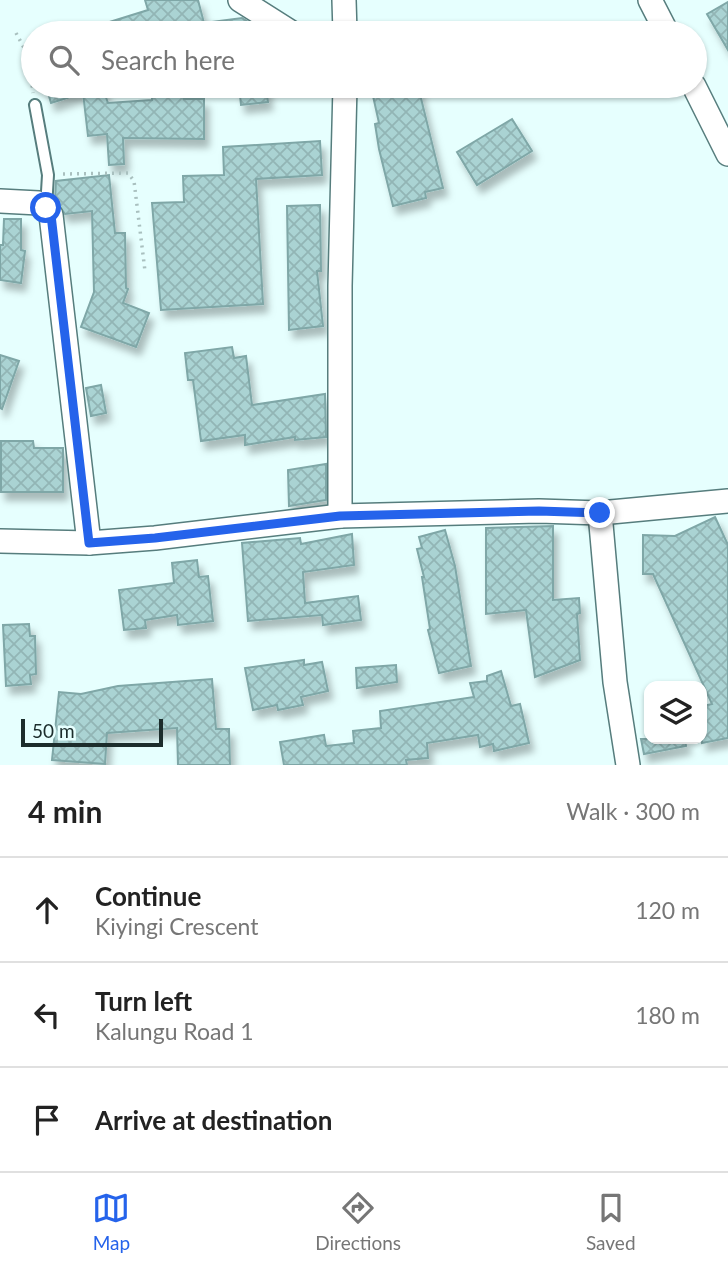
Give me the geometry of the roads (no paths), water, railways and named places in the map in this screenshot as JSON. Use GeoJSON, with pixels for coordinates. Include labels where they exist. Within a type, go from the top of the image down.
{"type":"FeatureCollection","features":[{"type":"Feature","properties":{"kind":"street"},"geometry":{"type":"LineString","coordinates":[[240,0],[273,21]]}},
{"type":"Feature","properties":{"kind":"street"},"geometry":{"type":"LineString","coordinates":[[344,0],[345,21]]}},
{"type":"Feature","properties":{"kind":"street"},"geometry":{"type":"LineString","coordinates":[[650,0],[661,21]]}},
{"type":"Feature","properties":{"kind":"street"},"geometry":{"type":"LineString","coordinates":[[340,516],[340,286],[345,98]]}},
{"type":"Feature","properties":{"kind":"street"},"geometry":{"type":"LineString","coordinates":[[700,98],[727,148]]}},
{"type":"Feature","properties":{"kind":"street"},"geometry":{"type":"LineString","coordinates":[[0,201],[39,203],[51,215],[89,543]]}},
{"type":"Feature","properties":{"kind":"street"},"geometry":{"type":"LineString","coordinates":[[0,541],[89,543],[340,516],[539,511],[600,513],[728,501]]}},
{"type":"Feature","properties":{"kind":"street"},"geometry":{"type":"LineString","coordinates":[[600,513],[615,682],[626,764]]}},
{"type":"Feature","properties":{"kind":"lane"},"geometry":{"type":"LineString","coordinates":[[35,105],[48,175],[46,208]]}}]}
